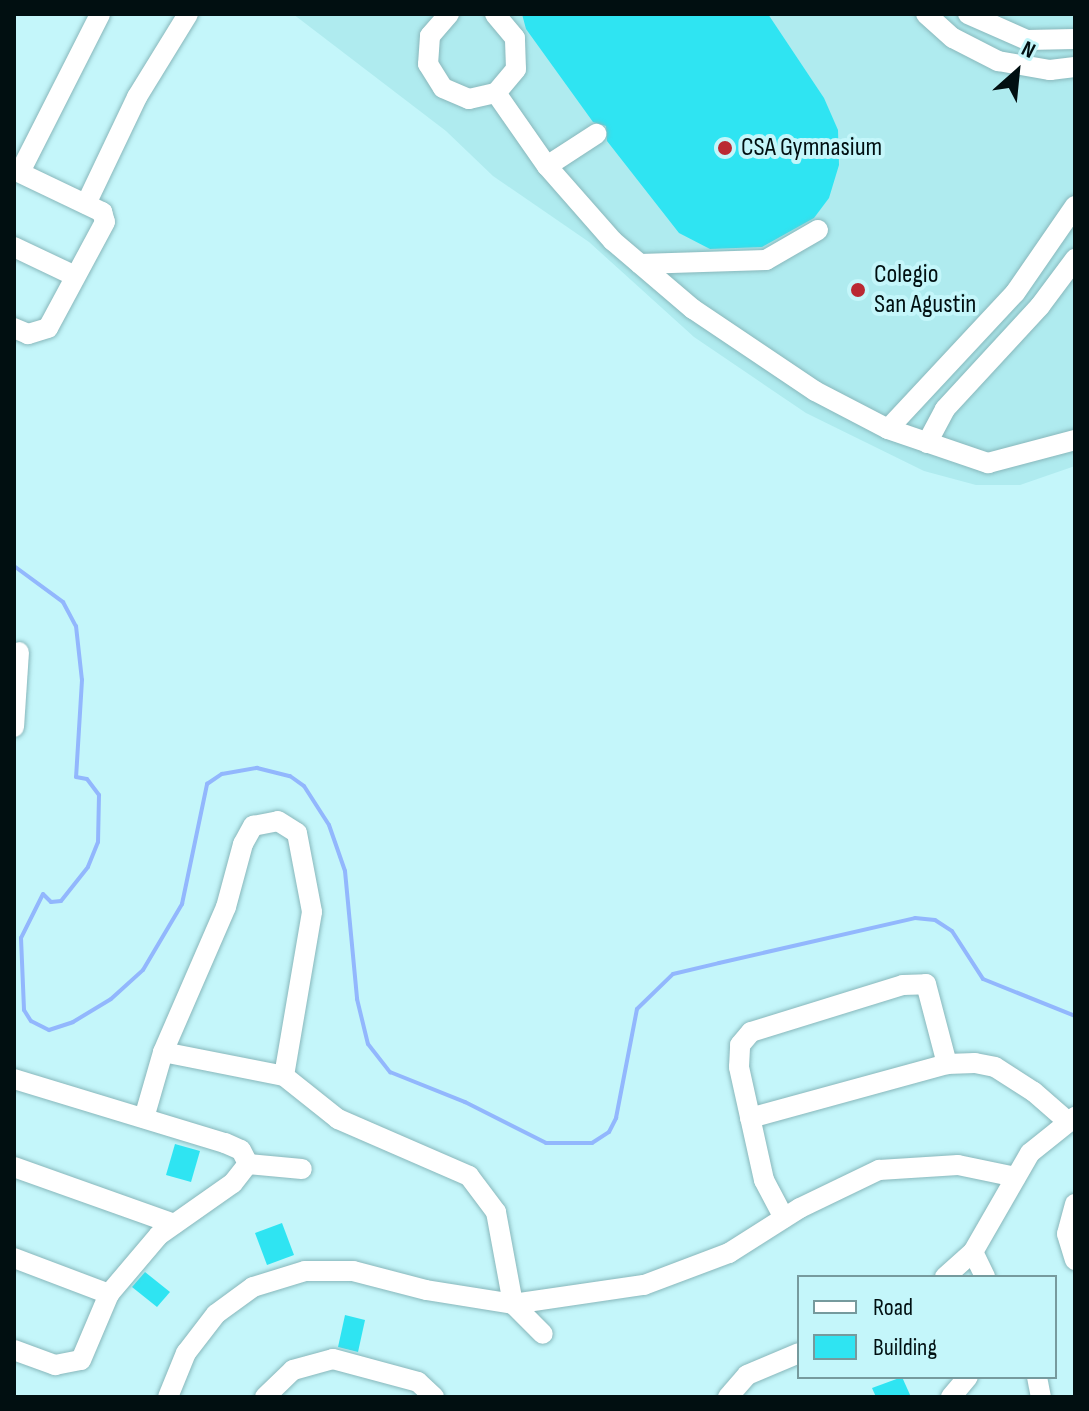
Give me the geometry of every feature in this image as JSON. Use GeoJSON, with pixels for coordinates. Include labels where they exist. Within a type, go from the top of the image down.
{"type":"FeatureCollection","features":[{"type":"Feature","properties":{"kind":"street"},"geometry":{"type":"LineString","coordinates":[[14,328],[28,334],[48,328],[73,275],[105,222],[102,212],[17,171],[100,14]]}},
{"type":"Feature","properties":{"kind":"street"},"geometry":{"type":"LineString","coordinates":[[86,204],[137,97],[188,14]]}},
{"type":"Feature","properties":{"kind":"street"},"geometry":{"type":"LineString","coordinates":[[449,14],[430,36],[426,55],[431,73],[460,97],[496,93],[511,78],[518,59],[503,17]]}},
{"type":"Feature","properties":{"kind":"street"},"geometry":{"type":"LineString","coordinates":[[926,14],[953,38],[998,61],[1050,70],[1075,67]]}},
{"type":"Feature","properties":{"kind":"street"},"geometry":{"type":"LineString","coordinates":[[968,14],[1027,40],[1075,39]]}},
{"type":"Feature","properties":{"kind":"street"},"geometry":{"type":"LineString","coordinates":[[496,93],[547,166],[640,264],[758,356],[888,429],[988,463],[1075,440]]}},
{"type":"Feature","properties":{"kind":"street"},"geometry":{"type":"LineString","coordinates":[[547,166],[596,134]]}},
{"type":"Feature","properties":{"kind":"street"},"geometry":{"type":"LineString","coordinates":[[888,429],[1015,293],[1075,206]]}},
{"type":"Feature","properties":{"kind":"street"},"geometry":{"type":"LineString","coordinates":[[640,264],[766,260],[818,230]]}},
{"type":"Feature","properties":{"kind":"street"},"geometry":{"type":"LineString","coordinates":[[14,247],[73,275]]}},
{"type":"Feature","properties":{"kind":"street"},"geometry":{"type":"LineString","coordinates":[[927,443],[945,409],[1040,306],[1075,259]]}},
{"type":"Feature","properties":{"kind":"street"},"geometry":{"type":"LineString","coordinates":[[14,724],[19,652]]}},
{"type":"Feature","properties":{"kind":"street"},"geometry":{"type":"LineString","coordinates":[[144,1118],[163,1052],[226,907],[243,844],[253,826],[278,821],[297,833],[312,912],[284,1076]]}},
{"type":"Feature","properties":{"kind":"street"},"geometry":{"type":"LineString","coordinates":[[784,1218],[764,1180],[739,1067],[740,1045],[751,1032],[903,985],[926,984],[947,1064]]}},
{"type":"Feature","properties":{"kind":"street"},"geometry":{"type":"LineString","coordinates":[[163,1052],[284,1076],[338,1119],[469,1176],[496,1212],[513,1304],[543,1334]]}},
{"type":"Feature","properties":{"kind":"street"},"geometry":{"type":"LineString","coordinates":[[750,1118],[947,1064],[995,1067],[1052,1103],[1070,1118],[1030,1153],[973,1252],[947,1275]]}},
{"type":"Feature","properties":{"kind":"street"},"geometry":{"type":"LineString","coordinates":[[14,1079],[241,1150],[248,1164]]}},
{"type":"Feature","properties":{"kind":"street"},"geometry":{"type":"LineString","coordinates":[[248,1164],[302,1169]]}},
{"type":"Feature","properties":{"kind":"street"},"geometry":{"type":"LineString","coordinates":[[14,1350],[55,1365],[81,1360],[109,1294],[174,1224],[233,1183],[248,1164]]}},
{"type":"Feature","properties":{"kind":"street"},"geometry":{"type":"LineString","coordinates":[[168,1397],[186,1353],[216,1314],[275,1277],[305,1271],[353,1271],[426,1290],[513,1304],[644,1285],[729,1253],[784,1218],[879,1170],[958,1165],[1016,1177]]}},
{"type":"Feature","properties":{"kind":"street"},"geometry":{"type":"LineString","coordinates":[[14,1167],[174,1224]]}},
{"type":"Feature","properties":{"kind":"street"},"geometry":{"type":"LineString","coordinates":[[1075,1204],[1067,1234],[1075,1260]]}},
{"type":"Feature","properties":{"kind":"street"},"geometry":{"type":"LineString","coordinates":[[973,1252],[984,1275]]}},
{"type":"Feature","properties":{"kind":"street"},"geometry":{"type":"LineString","coordinates":[[14,1258],[109,1294]]}},
{"type":"Feature","properties":{"kind":"street"},"geometry":{"type":"LineString","coordinates":[[728,1397],[747,1375],[797,1354]]}},
{"type":"Feature","properties":{"kind":"street"},"geometry":{"type":"LineString","coordinates":[[265,1397],[293,1370],[333,1359],[418,1382],[434,1397]]}},
{"type":"Feature","properties":{"kind":"street"},"geometry":{"type":"LineString","coordinates":[[951,1397],[966,1379]]}},
{"type":"Feature","properties":{"kind":"shaded area","name":"Colegio San Agustin"},"geometry":{"type":"Polygon","coordinates":[[[293,14],[1075,14],[1075,466],[1020,485],[976,485],[924,471],[806,413],[694,337],[589,242],[493,176],[446,131],[293,14]]]}},
{"type":"Feature","properties":{"kind":"building","name":"CSA Gymnasium"},"geometry":{"type":"Polygon","coordinates":[[[522,14],[768,14],[824,98],[838,130],[839,165],[829,198],[814,218],[762,247],[710,249],[679,233],[607,141],[606,126],[593,122],[526,29],[522,14]]]}},
{"type":"Feature","properties":{"kind":"building"},"geometry":{"type":"Polygon","coordinates":[[[175,1144],[200,1151],[191,1182],[166,1175],[175,1144]]]}},
{"type":"Feature","properties":{"kind":"building"},"geometry":{"type":"Polygon","coordinates":[[[282,1223],[294,1255],[267,1265],[255,1233],[282,1223]]]}},
{"type":"Feature","properties":{"kind":"building"},"geometry":{"type":"Polygon","coordinates":[[[145,1272],[170,1292],[157,1307],[132,1287],[145,1272]]]}},
{"type":"Feature","properties":{"kind":"building"},"geometry":{"type":"Polygon","coordinates":[[[345,1315],[365,1320],[358,1352],[338,1347],[345,1315]]]}},
{"type":"Feature","properties":{"kind":"building"},"geometry":{"type":"Polygon","coordinates":[[[903,1379],[911,1397],[876,1397],[872,1388],[903,1379]]]}},
{"type":"Feature","properties":{"kind":"waterway"},"geometry":{"type":"LineString","coordinates":[[14,566],[63,602],[76,626],[82,680],[76,777],[87,779],[99,795],[98,842],[88,867],[61,901],[51,902],[43,894],[21,938],[24,1010],[31,1021],[49,1030],[73,1022],[111,999],[143,970],[182,904],[207,784],[222,774],[257,768],[290,776],[304,786],[329,825],[345,871],[357,999],[368,1044],[390,1072],[465,1102],[546,1143],[592,1143],[609,1132],[616,1118],[637,1009],[673,974],[915,918],[935,920],[952,931],[983,979],[1075,1016]]}},
{"type":"Feature","properties":{"kind":"place","name":"CSA Gymnasium"},"geometry":{"type":"Point","coordinates":[725,148]}},
{"type":"Feature","properties":{"kind":"place","name":"Colegio San Agustin"},"geometry":{"type":"Point","coordinates":[858,290]}}]}
